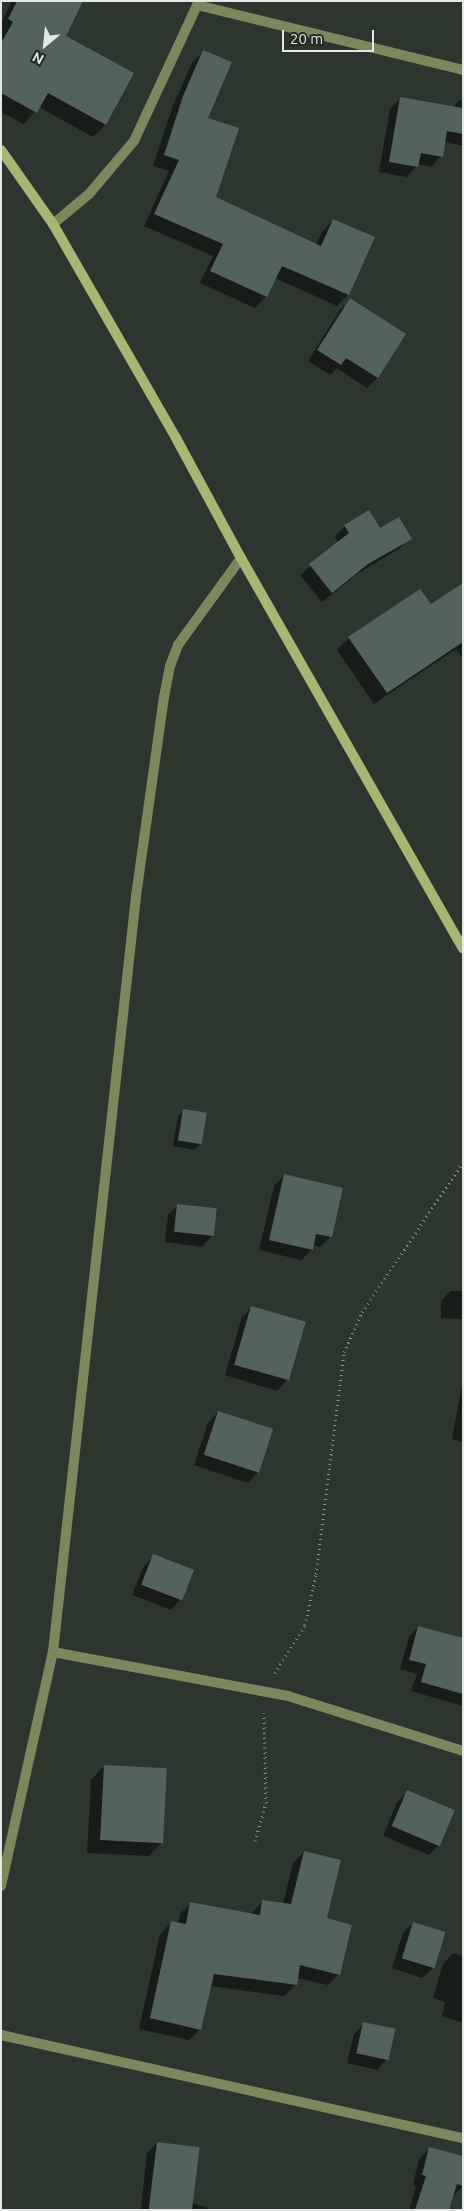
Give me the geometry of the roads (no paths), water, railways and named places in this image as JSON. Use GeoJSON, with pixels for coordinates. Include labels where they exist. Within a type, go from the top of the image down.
{"type":"FeatureCollection","features":[{"type":"Feature","properties":{"kind":"main road"},"geometry":{"type":"LineString","coordinates":[[1,150],[53,224],[176,438],[241,558],[463,948]]}},
{"type":"Feature","properties":{"kind":"street"},"geometry":{"type":"LineString","coordinates":[[53,224],[89,194],[134,141],[198,3],[463,70]]}},
{"type":"Feature","properties":{"kind":"street"},"geometry":{"type":"LineString","coordinates":[[1,1886],[53,1652],[136,896],[164,697],[170,666],[178,645],[241,558]]}},
{"type":"Feature","properties":{"kind":"street"},"geometry":{"type":"LineString","coordinates":[[53,1652],[288,1696],[463,1751]]}},
{"type":"Feature","properties":{"kind":"street"},"geometry":{"type":"LineString","coordinates":[[1,2035],[463,2138]]}}]}
